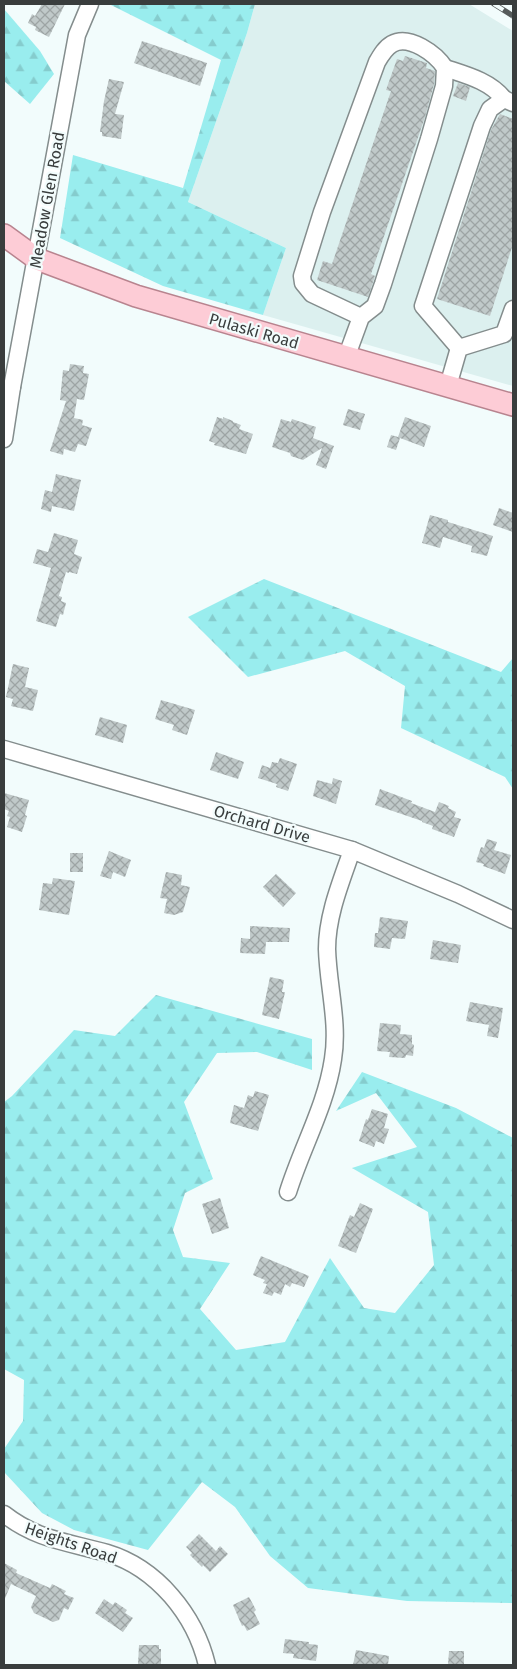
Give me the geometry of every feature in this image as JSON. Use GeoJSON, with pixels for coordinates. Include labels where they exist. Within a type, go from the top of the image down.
{"type":"FeatureCollection","features":[{"type":"Feature","properties":{"kind":"main road","name":"Pulaski Road"},"geometry":{"type":"LineString","coordinates":[[4,235],[37,258],[136,296],[346,358],[513,404]]}},
{"type":"Feature","properties":{"kind":"street","name":"Meadow Glen Road"},"geometry":{"type":"LineString","coordinates":[[8,390],[37,258],[77,35],[90,4]]}},
{"type":"Feature","properties":{"kind":"street"},"geometry":{"type":"LineString","coordinates":[[361,317],[312,294],[306,288],[302,276],[322,212],[377,62],[391,44],[398,41],[420,46],[436,56],[445,68],[476,78],[508,101],[490,110],[482,126],[423,306],[459,348]]}},
{"type":"Feature","properties":{"kind":"street"},"geometry":{"type":"LineString","coordinates":[[346,358],[361,317],[375,306],[386,276],[430,139],[444,86],[445,68]]}},
{"type":"Feature","properties":{"kind":"street"},"geometry":{"type":"LineString","coordinates":[[459,348],[504,334],[513,309]]}},
{"type":"Feature","properties":{"kind":"street"},"geometry":{"type":"LineString","coordinates":[[448,386],[459,348]]}},
{"type":"Feature","properties":{"kind":"street"},"geometry":{"type":"LineString","coordinates":[[4,439],[8,390]]}},
{"type":"Feature","properties":{"kind":"street","name":"Orchard Drive"},"geometry":{"type":"LineString","coordinates":[[4,749],[352,850],[458,894],[513,920]]}},
{"type":"Feature","properties":{"kind":"street"},"geometry":{"type":"LineString","coordinates":[[288,1192],[296,1164],[308,1140],[324,1098],[334,1058],[335,1024],[327,948],[330,919],[352,850]]}},
{"type":"Feature","properties":{"kind":"street","name":"Heights Road"},"geometry":{"type":"LineString","coordinates":[[4,1514],[17,1524],[45,1538],[108,1554],[139,1568],[164,1588],[180,1606],[194,1629],[204,1652],[207,1665]]}},
{"type":"Feature","properties":{"kind":"shaded area"},"geometry":{"type":"Polygon","coordinates":[[[255,4],[469,4],[513,31],[513,386],[263,315],[286,248],[188,202],[247,33],[255,4]]]}},
{"type":"Feature","properties":{"kind":"green space"},"geometry":{"type":"Polygon","coordinates":[[[109,4],[255,4],[247,33],[188,202],[286,248],[263,315],[163,286],[60,238],[73,155],[183,188],[221,60],[109,4]]]}},
{"type":"Feature","properties":{"kind":"green space"},"geometry":{"type":"Polygon","coordinates":[[[4,9],[40,51],[54,74],[30,104],[4,81],[4,9]]]}},
{"type":"Feature","properties":{"kind":"green space"},"geometry":{"type":"Polygon","coordinates":[[[264,579],[501,672],[513,658],[513,789],[505,777],[401,728],[405,686],[345,651],[248,677],[188,617],[264,579]]]}},
{"type":"Feature","properties":{"kind":"green space"},"geometry":{"type":"Polygon","coordinates":[[[156,995],[312,1039],[312,1070],[257,1052],[217,1053],[184,1102],[213,1179],[185,1193],[173,1230],[183,1257],[230,1263],[200,1309],[236,1350],[285,1342],[330,1258],[364,1308],[395,1313],[434,1265],[428,1212],[352,1168],[417,1147],[376,1093],[336,1111],[362,1072],[456,1108],[513,1138],[513,1603],[407,1601],[308,1588],[270,1556],[235,1507],[202,1482],[148,1550],[74,1530],[42,1513],[4,1472],[4,1449],[23,1421],[24,1380],[4,1369],[4,1102],[12,1096],[74,1030],[115,1036],[156,995]]]}},
{"type":"Feature","properties":{"kind":"building"},"geometry":{"type":"Polygon","coordinates":[[[42,4],[65,4],[49,37],[35,30],[36,27],[28,23],[32,14],[35,16],[42,4]]]}},
{"type":"Feature","properties":{"kind":"building"},"geometry":{"type":"Polygon","coordinates":[[[142,41],[207,63],[200,86],[134,63],[142,41]]]}},
{"type":"Feature","properties":{"kind":"building"},"geometry":{"type":"Polygon","coordinates":[[[405,56],[427,63],[426,68],[435,71],[434,84],[425,117],[371,274],[375,276],[368,297],[317,280],[323,261],[332,264],[391,91],[386,90],[397,59],[403,61],[405,56]]]}},
{"type":"Feature","properties":{"kind":"building"},"geometry":{"type":"Polygon","coordinates":[[[109,79],[124,82],[115,114],[124,115],[121,139],[102,136],[102,132],[100,132],[109,79]]]}},
{"type":"Feature","properties":{"kind":"building"},"geometry":{"type":"Polygon","coordinates":[[[458,83],[470,87],[466,101],[453,96],[458,83]]]}},
{"type":"Feature","properties":{"kind":"building"},"geometry":{"type":"Polygon","coordinates":[[[500,114],[513,119],[513,244],[490,316],[437,299],[491,130],[500,114]]]}},
{"type":"Feature","properties":{"kind":"building"},"geometry":{"type":"Polygon","coordinates":[[[70,364],[84,366],[83,373],[89,374],[84,400],[77,399],[74,418],[83,420],[82,425],[92,428],[86,446],[78,444],[75,452],[64,449],[63,455],[50,451],[66,401],[60,400],[63,370],[69,371],[70,364]]]}},
{"type":"Feature","properties":{"kind":"building"},"geometry":{"type":"Polygon","coordinates":[[[348,409],[365,414],[360,430],[343,425],[348,409]]]}},
{"type":"Feature","properties":{"kind":"building"},"geometry":{"type":"Polygon","coordinates":[[[217,417],[233,421],[241,425],[239,429],[253,434],[246,454],[214,445],[215,443],[209,441],[217,417]]]}},
{"type":"Feature","properties":{"kind":"building"},"geometry":{"type":"Polygon","coordinates":[[[405,417],[431,426],[424,447],[400,438],[396,450],[387,447],[391,435],[398,437],[405,417]]]}},
{"type":"Feature","properties":{"kind":"building"},"geometry":{"type":"Polygon","coordinates":[[[281,419],[291,422],[292,419],[316,427],[313,438],[334,446],[326,469],[316,465],[322,448],[303,460],[272,447],[281,419]]]}},
{"type":"Feature","properties":{"kind":"building"},"geometry":{"type":"Polygon","coordinates":[[[56,474],[81,480],[74,511],[52,506],[51,512],[41,509],[45,490],[52,492],[56,474]]]}},
{"type":"Feature","properties":{"kind":"building"},"geometry":{"type":"Polygon","coordinates":[[[499,508],[513,513],[513,532],[493,525],[499,508]]]}},
{"type":"Feature","properties":{"kind":"building"},"geometry":{"type":"Polygon","coordinates":[[[430,515],[493,536],[487,556],[471,552],[472,546],[443,537],[440,548],[422,543],[430,515]]]}},
{"type":"Feature","properties":{"kind":"building"},"geometry":{"type":"Polygon","coordinates":[[[54,533],[78,540],[74,554],[82,557],[77,574],[66,572],[59,596],[62,597],[61,601],[66,603],[63,615],[60,614],[56,627],[36,621],[51,568],[33,563],[37,549],[48,552],[54,533]]]}},
{"type":"Feature","properties":{"kind":"building"},"geometry":{"type":"Polygon","coordinates":[[[13,664],[29,668],[25,687],[38,690],[33,711],[11,706],[13,699],[6,697],[13,664]]]}},
{"type":"Feature","properties":{"kind":"building"},"geometry":{"type":"Polygon","coordinates":[[[161,700],[195,710],[187,735],[172,730],[174,725],[155,719],[161,700]]]}},
{"type":"Feature","properties":{"kind":"building"},"geometry":{"type":"Polygon","coordinates":[[[100,717],[127,725],[123,743],[95,735],[100,717]]]}},
{"type":"Feature","properties":{"kind":"building"},"geometry":{"type":"Polygon","coordinates":[[[216,752],[244,762],[238,779],[210,770],[216,752]]]}},
{"type":"Feature","properties":{"kind":"building"},"geometry":{"type":"Polygon","coordinates":[[[280,758],[297,764],[288,791],[276,787],[277,784],[258,778],[262,765],[270,768],[272,762],[278,763],[280,758]]]}},
{"type":"Feature","properties":{"kind":"building"},"geometry":{"type":"Polygon","coordinates":[[[333,778],[342,781],[336,804],[313,796],[317,780],[332,784],[333,778]]]}},
{"type":"Feature","properties":{"kind":"building"},"geometry":{"type":"Polygon","coordinates":[[[380,789],[435,812],[439,802],[449,806],[448,808],[456,812],[454,817],[461,819],[454,837],[432,829],[433,826],[422,821],[375,805],[380,789]]]}},
{"type":"Feature","properties":{"kind":"building"},"geometry":{"type":"Polygon","coordinates":[[[4,793],[29,800],[22,832],[7,827],[10,817],[7,816],[9,811],[4,809],[4,793]]]}},
{"type":"Feature","properties":{"kind":"building"},"geometry":{"type":"Polygon","coordinates":[[[487,839],[497,842],[494,850],[511,855],[505,874],[476,862],[481,847],[484,848],[487,839]]]}},
{"type":"Feature","properties":{"kind":"building"},"geometry":{"type":"Polygon","coordinates":[[[109,851],[131,860],[125,877],[113,872],[111,879],[100,876],[109,851]]]}},
{"type":"Feature","properties":{"kind":"building"},"geometry":{"type":"Polygon","coordinates":[[[70,853],[83,853],[83,872],[70,872],[70,853]]]}},
{"type":"Feature","properties":{"kind":"building"},"geometry":{"type":"Polygon","coordinates":[[[166,872],[182,875],[181,885],[190,887],[183,912],[174,915],[164,913],[167,899],[160,898],[166,872]]]}},
{"type":"Feature","properties":{"kind":"building"},"geometry":{"type":"Polygon","coordinates":[[[276,874],[296,893],[283,907],[263,887],[276,874]]]}},
{"type":"Feature","properties":{"kind":"building"},"geometry":{"type":"Polygon","coordinates":[[[53,878],[75,881],[69,915],[39,910],[43,883],[52,884],[53,878]]]}},
{"type":"Feature","properties":{"kind":"building"},"geometry":{"type":"Polygon","coordinates":[[[380,917],[408,921],[405,939],[392,938],[390,949],[374,947],[375,933],[378,933],[380,917]]]}},
{"type":"Feature","properties":{"kind":"building"},"geometry":{"type":"Polygon","coordinates":[[[250,926],[290,928],[289,942],[266,942],[265,954],[240,953],[241,938],[250,939],[250,926]]]}},
{"type":"Feature","properties":{"kind":"building"},"geometry":{"type":"Polygon","coordinates":[[[433,940],[461,945],[458,963],[430,959],[433,940]]]}},
{"type":"Feature","properties":{"kind":"building"},"geometry":{"type":"Polygon","coordinates":[[[270,977],[284,980],[282,992],[285,992],[279,1019],[262,1015],[270,977]]]}},
{"type":"Feature","properties":{"kind":"building"},"geometry":{"type":"Polygon","coordinates":[[[470,1002],[503,1008],[498,1038],[487,1036],[489,1025],[466,1021],[470,1002]]]}},
{"type":"Feature","properties":{"kind":"building"},"geometry":{"type":"Polygon","coordinates":[[[380,1023],[401,1025],[400,1034],[412,1035],[412,1044],[414,1045],[413,1056],[406,1055],[405,1058],[389,1057],[390,1052],[377,1051],[380,1023]]]}},
{"type":"Feature","properties":{"kind":"building"},"geometry":{"type":"Polygon","coordinates":[[[255,1091],[269,1095],[258,1131],[230,1123],[234,1105],[244,1108],[248,1095],[253,1097],[255,1091]]]}},
{"type":"Feature","properties":{"kind":"building"},"geometry":{"type":"Polygon","coordinates":[[[372,1109],[388,1114],[384,1128],[389,1129],[384,1144],[376,1141],[374,1147],[359,1141],[366,1119],[368,1120],[372,1109]]]}},
{"type":"Feature","properties":{"kind":"building"},"geometry":{"type":"Polygon","coordinates":[[[220,1198],[229,1228],[212,1234],[202,1204],[220,1198]]]}},
{"type":"Feature","properties":{"kind":"building"},"geometry":{"type":"Polygon","coordinates":[[[360,1203],[373,1209],[356,1253],[338,1246],[350,1215],[354,1217],[360,1203]]]}},
{"type":"Feature","properties":{"kind":"building"},"geometry":{"type":"Polygon","coordinates":[[[261,1256],[309,1276],[304,1287],[292,1283],[290,1287],[285,1284],[281,1295],[274,1292],[272,1296],[263,1293],[267,1284],[263,1283],[265,1280],[253,1275],[261,1256]]]}},
{"type":"Feature","properties":{"kind":"building"},"geometry":{"type":"Polygon","coordinates":[[[199,1534],[216,1551],[220,1546],[228,1554],[210,1572],[190,1555],[192,1553],[186,1547],[199,1534]]]}},
{"type":"Feature","properties":{"kind":"building"},"geometry":{"type":"Polygon","coordinates":[[[4,1563],[17,1570],[16,1573],[50,1588],[52,1584],[66,1591],[64,1594],[74,1598],[68,1610],[64,1608],[59,1620],[53,1622],[34,1613],[31,1607],[36,1596],[11,1584],[4,1601],[4,1563]]]}},
{"type":"Feature","properties":{"kind":"building"},"geometry":{"type":"Polygon","coordinates":[[[249,1597],[256,1610],[254,1612],[260,1624],[247,1631],[244,1625],[242,1626],[233,1605],[249,1597]]]}},
{"type":"Feature","properties":{"kind":"building"},"geometry":{"type":"Polygon","coordinates":[[[104,1599],[113,1605],[115,1602],[127,1610],[125,1613],[133,1618],[123,1632],[95,1613],[104,1599]]]}},
{"type":"Feature","properties":{"kind":"building"},"geometry":{"type":"Polygon","coordinates":[[[285,1639],[318,1645],[316,1661],[293,1658],[294,1654],[283,1653],[285,1639]]]}},
{"type":"Feature","properties":{"kind":"building"},"geometry":{"type":"Polygon","coordinates":[[[139,1645],[159,1645],[159,1649],[161,1649],[161,1665],[138,1665],[139,1645]]]}},
{"type":"Feature","properties":{"kind":"building"},"geometry":{"type":"Polygon","coordinates":[[[356,1650],[389,1656],[388,1665],[353,1665],[356,1650]]]}},
{"type":"Feature","properties":{"kind":"building"},"geometry":{"type":"Polygon","coordinates":[[[449,1651],[464,1651],[464,1665],[448,1665],[449,1651]]]}},
{"type":"Feature","properties":{"kind":"railway"},"geometry":{"type":"LineString","coordinates":[[494,4],[513,16]]}}]}
